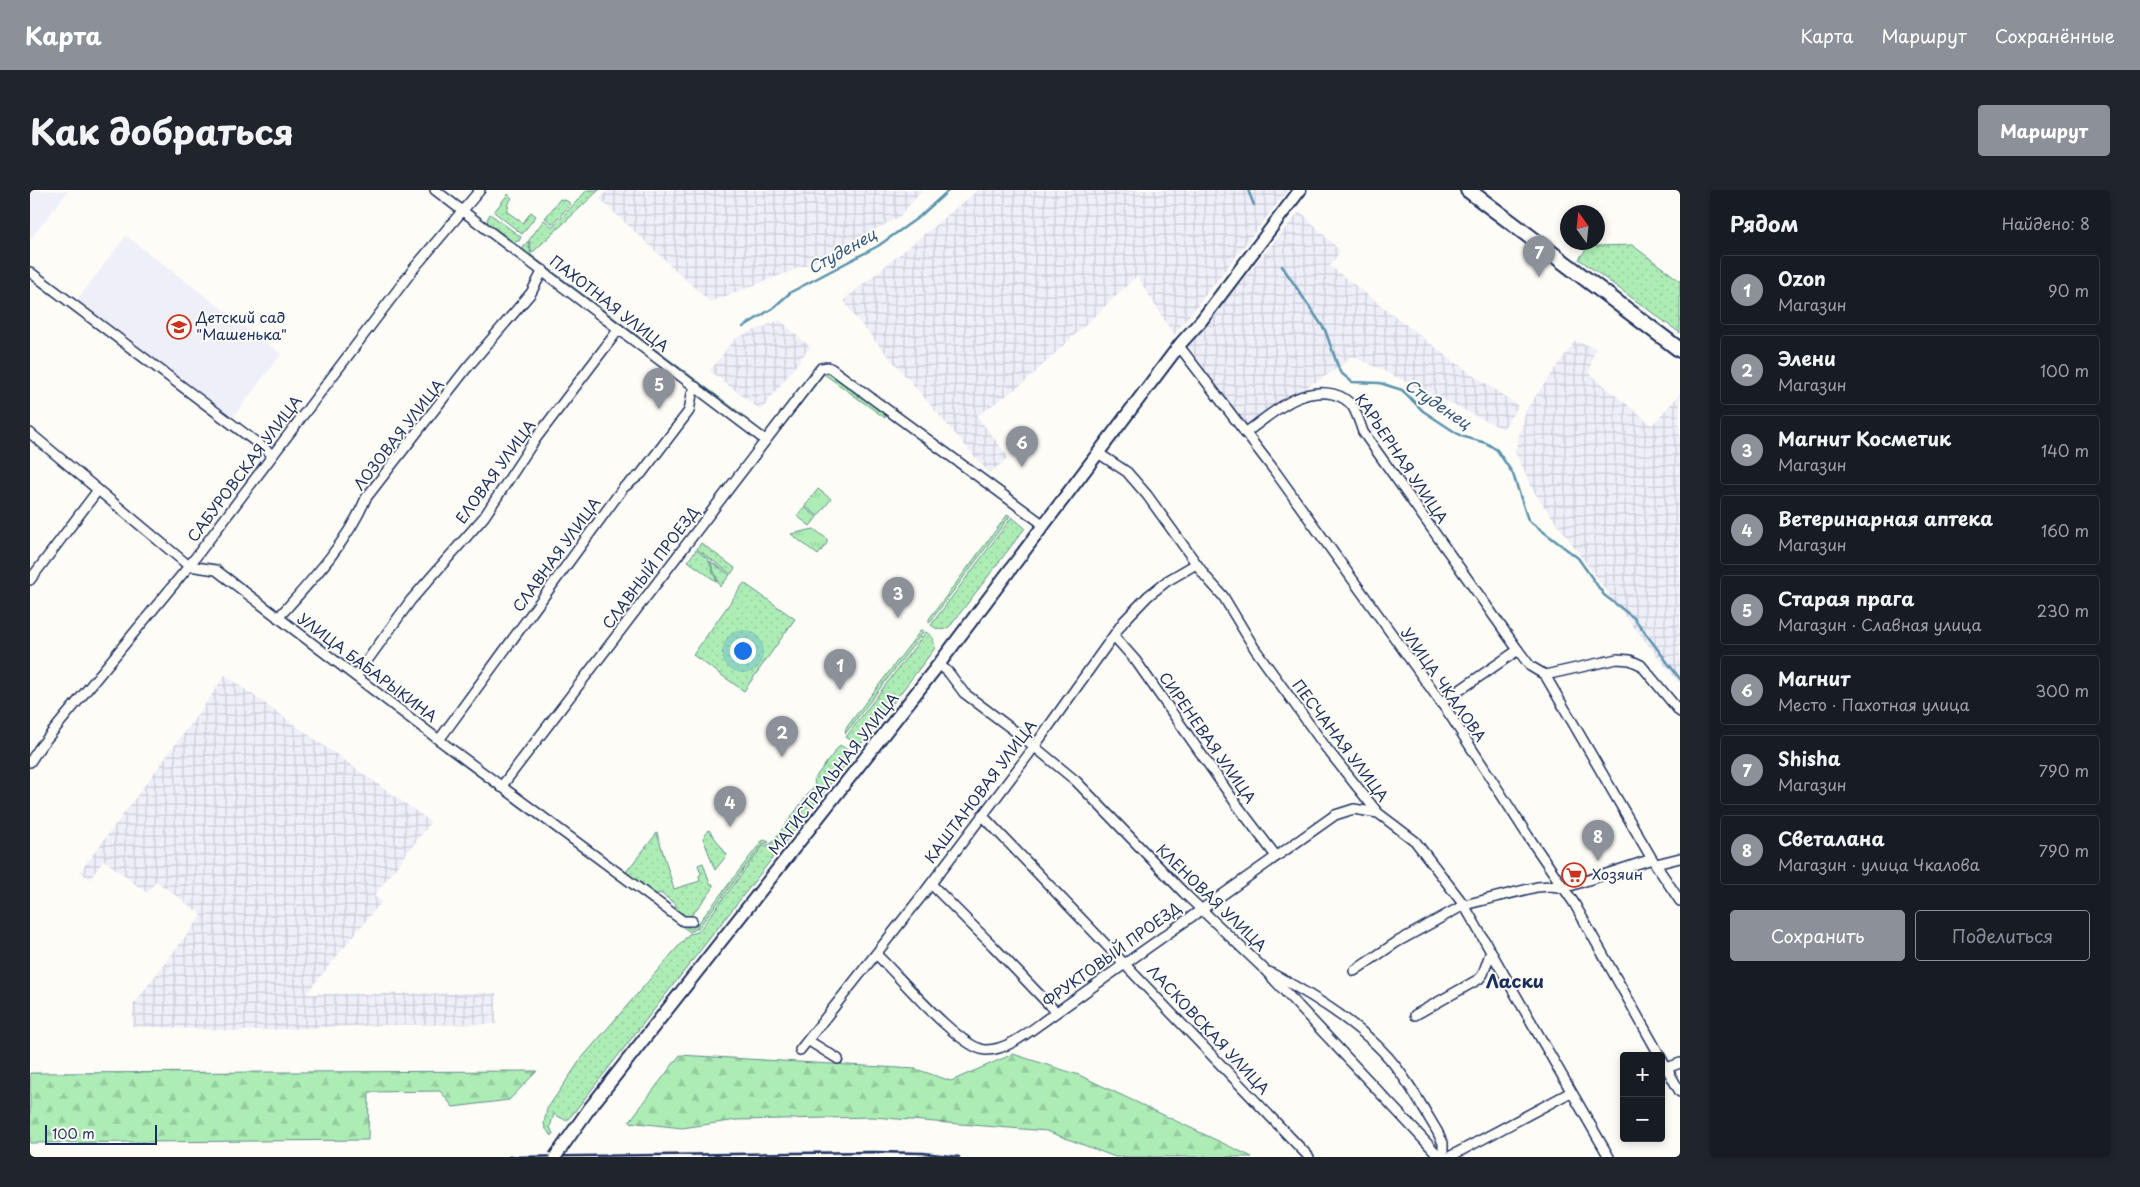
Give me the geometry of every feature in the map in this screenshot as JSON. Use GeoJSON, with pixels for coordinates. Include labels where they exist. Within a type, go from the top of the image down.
{"type":"FeatureCollection","features":[{"type":"Feature","properties":{"kind":"main road","name":"МАГИСТРАЛЬНАЯ УЛИЦА"},"geometry":{"type":"LineString","coordinates":[[555,1157],[589,1110],[939,664],[1179,346],[1201,321],[1300,190]]}},
{"type":"Feature","properties":{"kind":"main road"},"geometry":{"type":"LineString","coordinates":[[1468,190],[1679,348]]}},
{"type":"Feature","properties":{"kind":"street","name":"ПАХОТНАЯ УЛИЦА"},"geometry":{"type":"LineString","coordinates":[[435,190],[765,440]]}},
{"type":"Feature","properties":{"kind":"street","name":"САБУРОВСКАЯ УЛИЦА"},"geometry":{"type":"LineString","coordinates":[[30,762],[52,732],[189,566],[415,267],[464,212],[480,190]]}},
{"type":"Feature","properties":{"kind":"street","name":"ЛОЗОВАЯ УЛИЦА"},"geometry":{"type":"LineString","coordinates":[[278,618],[311,582],[356,521],[366,498],[466,369],[531,293],[543,270]]}},
{"type":"Feature","properties":{"kind":"street"},"geometry":{"type":"LineString","coordinates":[[30,272],[273,455]]}},
{"type":"Feature","properties":{"kind":"street","name":"ЕЛОВАЯ УЛИЦА"},"geometry":{"type":"LineString","coordinates":[[356,676],[411,600],[484,517],[534,441],[619,329]]}},
{"type":"Feature","properties":{"kind":"street","name":"УЛИЦА ЧКАЛОВА"},"geometry":{"type":"LineString","coordinates":[[1179,346],[1244,434],[1274,470],[1441,703],[1585,921],[1658,1052]]}},
{"type":"Feature","properties":{"kind":"street","name":"СЛАВНЫЙ ПРОЕЗД"},"geometry":{"type":"LineString","coordinates":[[501,787],[818,371],[824,367],[832,368],[1044,525]]}},
{"type":"Feature","properties":{"kind":"street","name":"СЛАВНАЯ УЛИЦА"},"geometry":{"type":"LineString","coordinates":[[439,740],[623,488],[641,474],[689,411],[692,394],[696,387]]}},
{"type":"Feature","properties":{"kind":"street","name":"КАРЬЕРНАЯ УЛИЦА"},"geometry":{"type":"LineString","coordinates":[[1244,434],[1297,398],[1320,392],[1332,394],[1346,400],[1356,412],[1363,432],[1518,650],[1530,666],[1545,675],[1654,862],[1680,901]]}},
{"type":"Feature","properties":{"kind":"street"},"geometry":{"type":"LineString","coordinates":[[30,433],[189,566]]}},
{"type":"Feature","properties":{"kind":"street","name":"ПЕСЧАНАЯ УЛИЦА"},"geometry":{"type":"LineString","coordinates":[[1098,453],[1127,472],[1146,495],[1196,564],[1222,596],[1255,649],[1292,702],[1378,813],[1415,840],[1464,905],[1610,1157]]}},
{"type":"Feature","properties":{"kind":"street"},"geometry":{"type":"LineString","coordinates":[[30,580],[98,490]]}},
{"type":"Feature","properties":{"kind":"street","name":"КАШТАНОВАЯ УЛИЦА"},"geometry":{"type":"LineString","coordinates":[[800,1050],[931,884],[1124,621],[1148,596],[1167,581],[1196,564]]}},
{"type":"Feature","properties":{"kind":"street","name":"УЛИЦА БАБАРЫКИНА"},"geometry":{"type":"LineString","coordinates":[[189,566],[216,570],[501,787],[683,921],[692,921]]}},
{"type":"Feature","properties":{"kind":"street","name":"СИРЕНЕВАЯ УЛИЦА"},"geometry":{"type":"LineString","coordinates":[[1114,636],[1136,662],[1237,805],[1276,856]]}},
{"type":"Feature","properties":{"kind":"street"},"geometry":{"type":"LineString","coordinates":[[1441,703],[1518,650]]}},
{"type":"Feature","properties":{"kind":"street"},"geometry":{"type":"LineString","coordinates":[[1545,675],[1618,659],[1630,660],[1641,665],[1680,712]]}},
{"type":"Feature","properties":{"kind":"street","name":"КЛЕНОВАЯ УЛИЦА"},"geometry":{"type":"LineString","coordinates":[[939,664],[949,673],[964,693],[1034,746],[1076,781],[1262,968],[1442,1157]]}},
{"type":"Feature","properties":{"kind":"street","name":"ФРУКТОВЫЙ ПРОЕЗД"},"geometry":{"type":"LineString","coordinates":[[877,954],[961,1038],[982,1049],[998,1047],[1022,1036],[1201,908],[1340,812],[1356,809],[1378,813]]}},
{"type":"Feature","properties":{"kind":"street","name":"ЛАСКОВСКАЯ УЛИЦА"},"geometry":{"type":"LineString","coordinates":[[982,815],[1309,1157]]}},
{"type":"Feature","properties":{"kind":"street"},"geometry":{"type":"LineString","coordinates":[[1354,971],[1397,942],[1464,905],[1537,887],[1551,886],[1564,888],[1654,862],[1680,858]]}},
{"type":"Feature","properties":{"kind":"street"},"geometry":{"type":"LineString","coordinates":[[931,884],[1056,1012]]}},
{"type":"Feature","properties":{"kind":"street"},"geometry":{"type":"LineString","coordinates":[[1415,1015],[1479,979],[1483,974],[1491,951]]}},
{"type":"Feature","properties":{"kind":"street"},"geometry":{"type":"LineString","coordinates":[[1262,968],[1321,1002],[1362,1033],[1387,1057],[1437,1131],[1443,1143],[1442,1157]]}},
{"type":"Feature","properties":{"kind":"street"},"geometry":{"type":"LineString","coordinates":[[809,1041],[838,1059]]}},
{"type":"Feature","properties":{"kind":"street"},"geometry":{"type":"LineString","coordinates":[[1667,1068],[1680,1063]]}},
{"type":"Feature","properties":{"kind":"street","name":"УЛИЦА ЧКАЛОВА"},"geometry":{"type":"LineString","coordinates":[[1665,1064],[1680,1092]]}},
{"type":"Feature","properties":{"kind":"street"},"geometry":{"type":"LineString","coordinates":[[1449,1157],[1571,1092]]}},
{"type":"Feature","properties":{"kind":"shaded area"},"geometry":{"type":"Polygon","coordinates":[[[30,190],[68,191],[30,240],[30,190]]]}},
{"type":"Feature","properties":{"kind":"shaded area"},"geometry":{"type":"Polygon","coordinates":[[[608,190],[922,190],[899,217],[812,263],[710,302],[600,199],[608,190]]]}},
{"type":"Feature","properties":{"kind":"shaded area"},"geometry":{"type":"Polygon","coordinates":[[[978,190],[1288,190],[1174,335],[1137,276],[1025,382],[977,416],[1009,458],[989,473],[853,315],[844,300],[978,190]]]}},
{"type":"Feature","properties":{"kind":"shaded area"},"geometry":{"type":"Polygon","coordinates":[[[1300,211],[1340,251],[1330,266],[1449,358],[1518,406],[1503,429],[1353,356],[1329,374],[1278,403],[1243,427],[1188,345],[1300,211]]]}},
{"type":"Feature","properties":{"kind":"shaded area","name":"Детский сад \"Машенька\""},"geometry":{"type":"Polygon","coordinates":[[[126,236],[281,354],[233,417],[77,300],[126,236]]]}},
{"type":"Feature","properties":{"kind":"shaded area"},"geometry":{"type":"Polygon","coordinates":[[[780,320],[810,347],[761,410],[710,371],[734,339],[780,320]]]}},
{"type":"Feature","properties":{"kind":"shaded area"},"geometry":{"type":"Polygon","coordinates":[[[1575,341],[1595,348],[1589,373],[1652,425],[1680,394],[1680,684],[1621,611],[1534,492],[1515,452],[1526,410],[1575,341]]]}},
{"type":"Feature","properties":{"kind":"shaded area"},"geometry":{"type":"Polygon","coordinates":[[[225,675],[431,822],[374,896],[382,901],[306,994],[496,993],[496,1024],[380,1025],[240,1031],[132,1026],[133,1005],[202,915],[156,881],[147,893],[104,860],[90,879],[80,872],[207,702],[225,675]]]}},
{"type":"Feature","properties":{"kind":"green space"},"geometry":{"type":"Polygon","coordinates":[[[587,190],[599,190],[532,253],[529,240],[544,220],[553,227],[587,190]]]}},
{"type":"Feature","properties":{"kind":"green space"},"geometry":{"type":"Polygon","coordinates":[[[508,194],[512,198],[507,205],[509,207],[506,211],[523,223],[531,212],[536,216],[522,234],[494,212],[508,194]]]}},
{"type":"Feature","properties":{"kind":"green space"},"geometry":{"type":"Polygon","coordinates":[[[560,199],[571,204],[553,224],[545,218],[560,199]]]}},
{"type":"Feature","properties":{"kind":"green space"},"geometry":{"type":"Polygon","coordinates":[[[490,214],[521,237],[519,241],[512,242],[488,223],[487,220],[490,214]]]}},
{"type":"Feature","properties":{"kind":"green space"},"geometry":{"type":"Polygon","coordinates":[[[528,241],[531,255],[744,416],[740,416],[525,252],[523,248],[528,241]]]}},
{"type":"Feature","properties":{"kind":"green space"},"geometry":{"type":"Polygon","coordinates":[[[1632,245],[1680,281],[1680,333],[1579,259],[1586,250],[1605,250],[1605,246],[1632,245]]]}},
{"type":"Feature","properties":{"kind":"green space"},"geometry":{"type":"Polygon","coordinates":[[[828,370],[886,413],[885,418],[824,374],[785,424],[822,372],[828,370]]]}},
{"type":"Feature","properties":{"kind":"green space"},"geometry":{"type":"Polygon","coordinates":[[[818,489],[831,499],[818,516],[805,506],[818,489]]]}},
{"type":"Feature","properties":{"kind":"green space"},"geometry":{"type":"Polygon","coordinates":[[[804,507],[817,517],[810,526],[797,516],[804,507]]]}},
{"type":"Feature","properties":{"kind":"green space"},"geometry":{"type":"Polygon","coordinates":[[[1008,514],[1010,516],[929,623],[929,619],[1008,514]]]}},
{"type":"Feature","properties":{"kind":"green space"},"geometry":{"type":"Polygon","coordinates":[[[1012,517],[1025,528],[951,625],[944,629],[933,627],[931,625],[1012,517]]]}},
{"type":"Feature","properties":{"kind":"green space"},"geometry":{"type":"Polygon","coordinates":[[[814,529],[827,539],[827,543],[818,555],[791,534],[814,529]]]}},
{"type":"Feature","properties":{"kind":"green space"},"geometry":{"type":"Polygon","coordinates":[[[701,543],[735,568],[731,574],[697,549],[701,543]]]}},
{"type":"Feature","properties":{"kind":"green space"},"geometry":{"type":"Polygon","coordinates":[[[696,550],[708,559],[717,582],[688,561],[696,550]]]}},
{"type":"Feature","properties":{"kind":"green space"},"geometry":{"type":"Polygon","coordinates":[[[710,561],[730,575],[720,587],[710,561]]]}},
{"type":"Feature","properties":{"kind":"green space"},"geometry":{"type":"Polygon","coordinates":[[[744,583],[795,619],[744,691],[693,655],[744,583]]]}},
{"type":"Feature","properties":{"kind":"green space"},"geometry":{"type":"Polygon","coordinates":[[[921,630],[924,631],[845,734],[846,728],[921,630]]]}},
{"type":"Feature","properties":{"kind":"green space"},"geometry":{"type":"Polygon","coordinates":[[[926,632],[933,638],[935,648],[863,742],[856,744],[846,737],[926,632]]]}},
{"type":"Feature","properties":{"kind":"green space"},"geometry":{"type":"Polygon","coordinates":[[[840,745],[849,751],[849,760],[567,1121],[554,1114],[550,1127],[552,1136],[545,1128],[544,1123],[547,1109],[581,1059],[689,934],[698,932],[763,846],[771,844],[815,785],[814,779],[840,745]]]}},
{"type":"Feature","properties":{"kind":"green space"},"geometry":{"type":"Polygon","coordinates":[[[446,750],[500,792],[691,929],[697,925],[762,841],[769,842],[763,844],[698,928],[690,932],[445,752],[446,750]]]}},
{"type":"Feature","properties":{"kind":"green space"},"geometry":{"type":"Polygon","coordinates":[[[709,830],[727,855],[715,870],[703,838],[709,830]]]}},
{"type":"Feature","properties":{"kind":"green space"},"geometry":{"type":"Polygon","coordinates":[[[657,833],[674,889],[700,881],[699,876],[701,873],[698,865],[703,863],[710,884],[713,884],[712,890],[689,918],[675,911],[676,904],[660,893],[654,895],[626,872],[657,833]]]}},
{"type":"Feature","properties":{"kind":"green space"},"geometry":{"type":"Polygon","coordinates":[[[1013,1054],[1079,1075],[1252,1157],[1115,1157],[1047,1131],[873,1117],[737,1120],[682,1128],[629,1122],[680,1055],[916,1069],[951,1081],[1013,1054]]]}},
{"type":"Feature","properties":{"kind":"green space"},"geometry":{"type":"Polygon","coordinates":[[[537,1071],[509,1100],[453,1107],[440,1091],[369,1092],[368,1140],[30,1143],[30,1073],[537,1071]]]}},
{"type":"Feature","properties":{"kind":"waterway","name":"Студенец"},"geometry":{"type":"LineString","coordinates":[[743,327],[773,308],[791,292],[878,246],[919,217],[949,190]]}},
{"type":"Feature","properties":{"kind":"waterway","name":"Студенец"},"geometry":{"type":"LineString","coordinates":[[1248,190],[1254,205]]}},
{"type":"Feature","properties":{"kind":"waterway","name":"Студенец"},"geometry":{"type":"LineString","coordinates":[[1282,266],[1325,330],[1340,372],[1352,382],[1380,383],[1402,390],[1423,411],[1461,436],[1486,443],[1497,450],[1513,474],[1528,520],[1578,558],[1604,595],[1634,618],[1680,679]]}},
{"type":"Feature","properties":{"kind":"railway"},"geometry":{"type":"LineString","coordinates":[[509,1157],[874,1152],[923,1153],[959,1157]]}},
{"type":"Feature","properties":{"kind":"place","name":"Shisha"},"geometry":{"type":"Point","coordinates":[1539,277]}},
{"type":"Feature","properties":{"kind":"place","name":"Детский сад \"Машенька\""},"geometry":{"type":"Point","coordinates":[179,327]}},
{"type":"Feature","properties":{"kind":"place","name":"Старая прага"},"geometry":{"type":"Point","coordinates":[659,409]}},
{"type":"Feature","properties":{"kind":"place","name":"Магнит"},"geometry":{"type":"Point","coordinates":[1022,467]}},
{"type":"Feature","properties":{"kind":"place","name":"Магнит Косметик"},"geometry":{"type":"Point","coordinates":[898,618]}},
{"type":"Feature","properties":{"kind":"place","name":"Ozon"},"geometry":{"type":"Point","coordinates":[840,690]}},
{"type":"Feature","properties":{"kind":"place","name":"Элени"},"geometry":{"type":"Point","coordinates":[782,757]}},
{"type":"Feature","properties":{"kind":"place","name":"Ветеринарная аптека"},"geometry":{"type":"Point","coordinates":[730,827]}},
{"type":"Feature","properties":{"kind":"place","name":"Светалана"},"geometry":{"type":"Point","coordinates":[1598,861]}},
{"type":"Feature","properties":{"kind":"place","name":"Хозяин"},"geometry":{"type":"Point","coordinates":[1574,875]}},
{"type":"Feature","properties":{"kind":"district","name":"Ласки"},"geometry":{"type":"Point","coordinates":[1515,982]}}]}
